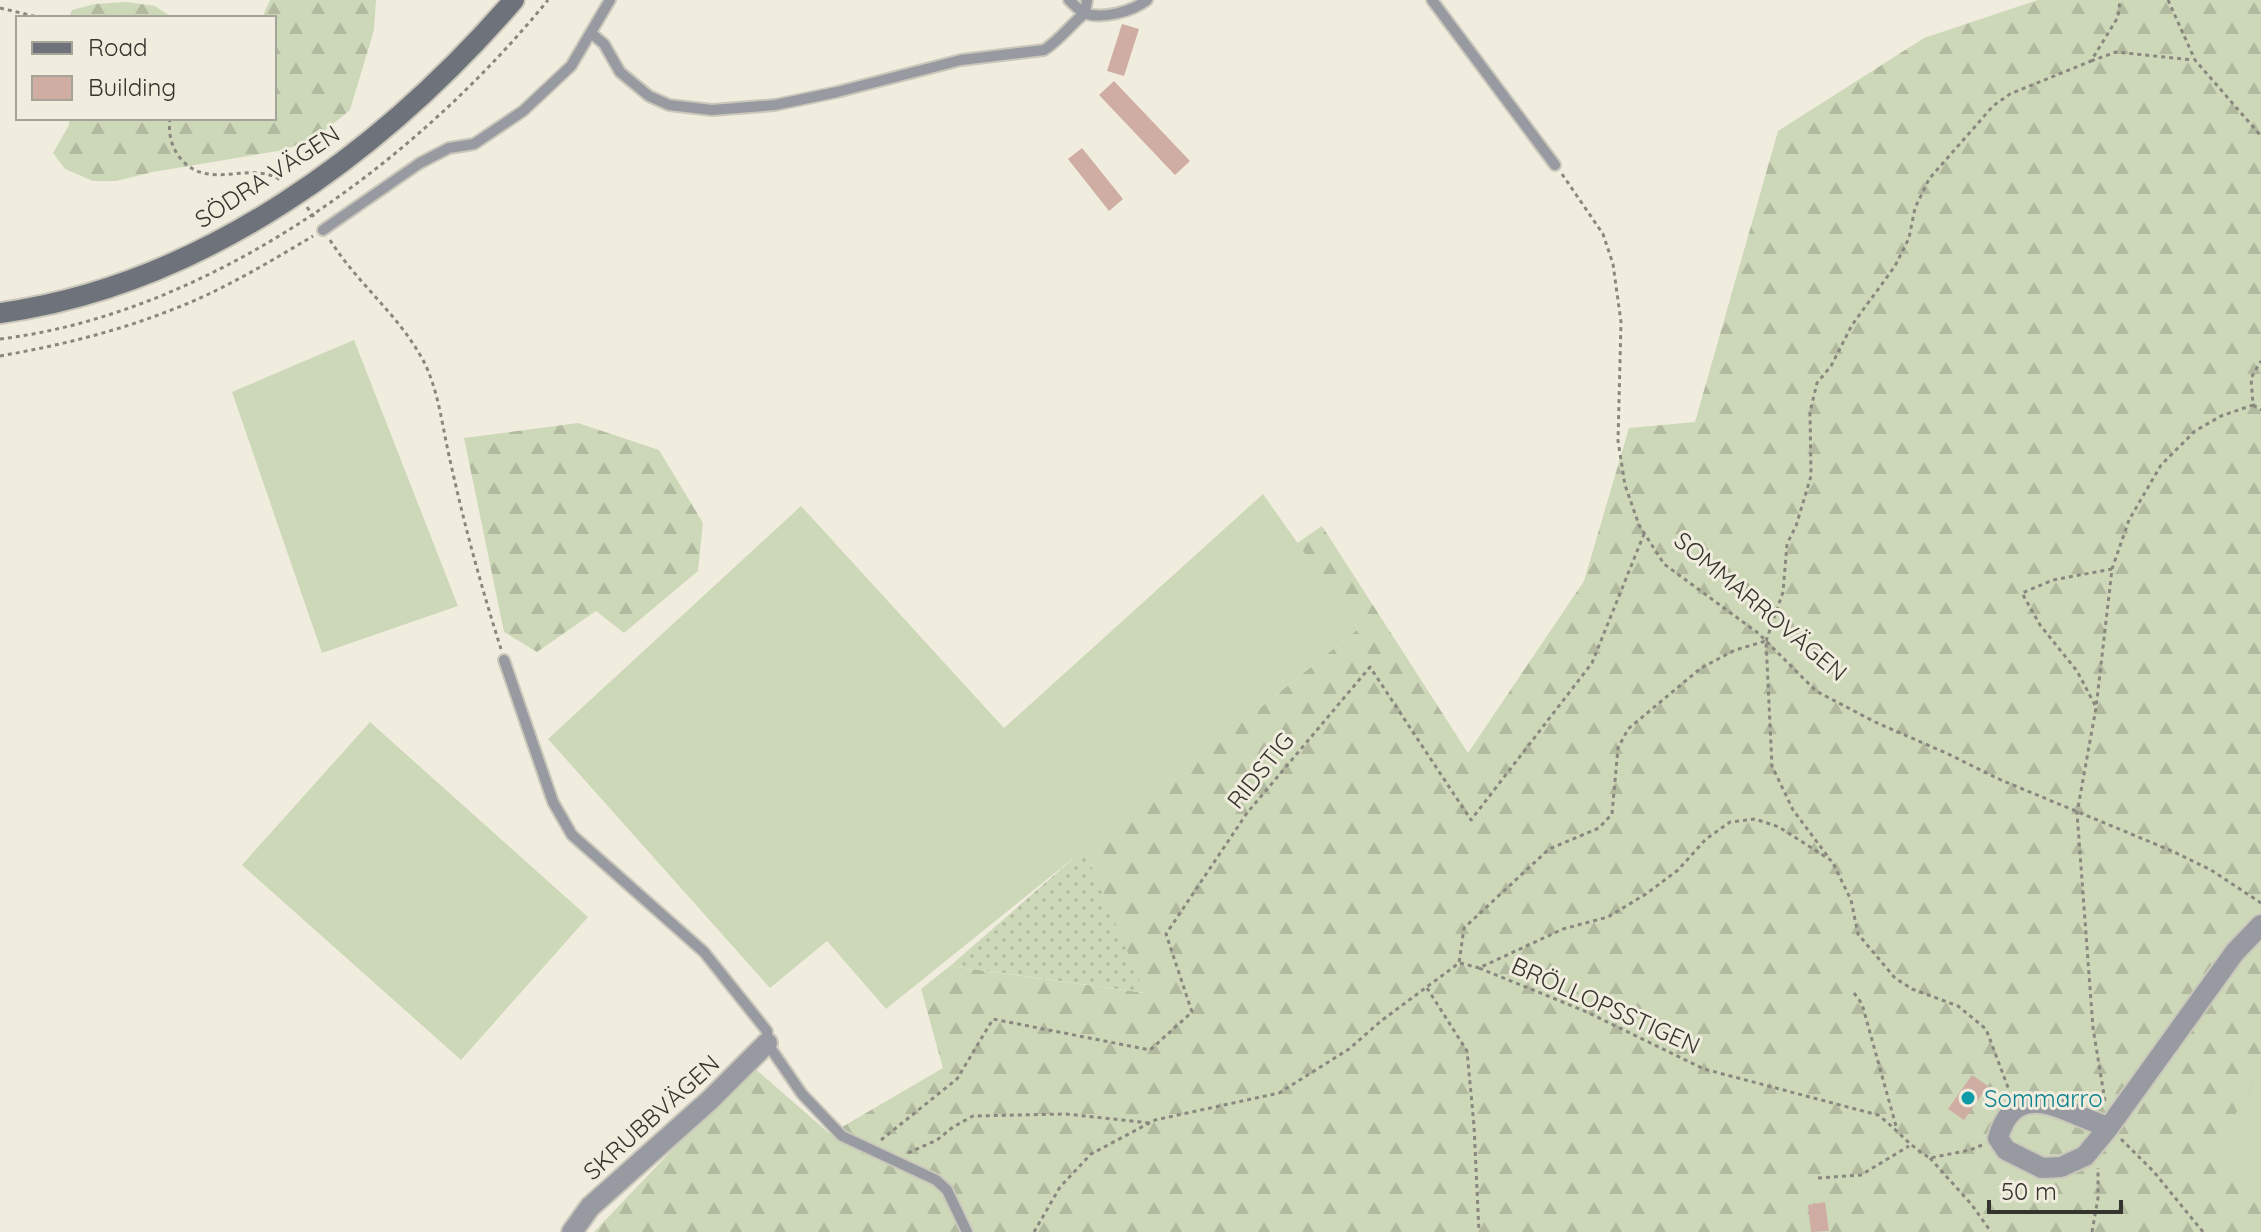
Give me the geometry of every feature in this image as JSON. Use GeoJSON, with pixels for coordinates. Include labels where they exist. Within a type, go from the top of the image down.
{"type":"FeatureCollection","features":[{"type":"Feature","properties":{"kind":"main road","name":"SÖDRA VÄGEN"},"geometry":{"type":"LineString","coordinates":[[0,313],[86,294],[167,266],[227,235],[296,193],[410,106],[458,61],[514,0]]}},
{"type":"Feature","properties":{"kind":"street"},"geometry":{"type":"LineString","coordinates":[[2109,1127],[2087,1121],[2057,1105],[2035,1102],[2017,1109],[2002,1122],[1998,1138],[2006,1150],[2042,1168],[2061,1167],[2085,1156],[2109,1127],[2228,961],[2261,925]]}},
{"type":"Feature","properties":{"kind":"street","name":"SKRUBBVÄGEN"},"geometry":{"type":"LineString","coordinates":[[572,1232],[590,1207],[710,1100],[767,1043]]}},
{"type":"Feature","properties":{"kind":"lane"},"geometry":{"type":"LineString","coordinates":[[323,230],[420,163],[449,148],[474,144],[523,111],[571,66],[610,0]]}},
{"type":"Feature","properties":{"kind":"lane"},"geometry":{"type":"LineString","coordinates":[[1069,0],[1085,13],[1110,14],[1131,11],[1147,0]]}},
{"type":"Feature","properties":{"kind":"lane"},"geometry":{"type":"LineString","coordinates":[[591,33],[604,44],[620,72],[649,96],[669,105],[712,110],[775,105],[961,60],[1044,50],[1085,13],[1087,0]]}},
{"type":"Feature","properties":{"kind":"lane"},"geometry":{"type":"LineString","coordinates":[[1432,0],[1555,165]]}},
{"type":"Feature","properties":{"kind":"lane"},"geometry":{"type":"LineString","coordinates":[[504,660],[553,802],[572,835],[704,952],[767,1031],[767,1043],[802,1094],[842,1136],[936,1180],[947,1190],[967,1232]]}},
{"type":"Feature","properties":{"kind":"path"},"geometry":{"type":"LineString","coordinates":[[2091,61],[2118,17],[2120,0]]}},
{"type":"Feature","properties":{"kind":"path"},"geometry":{"type":"LineString","coordinates":[[2168,0],[2195,60],[2261,136]]}},
{"type":"Feature","properties":{"kind":"path"},"geometry":{"type":"LineString","coordinates":[[0,8],[34,16]]}},
{"type":"Feature","properties":{"kind":"path"},"geometry":{"type":"LineString","coordinates":[[2017,1109],[1986,1029],[1958,1006],[1912,989],[1895,978],[1858,934],[1851,900],[1832,861],[1793,810],[1772,766],[1766,641],[1783,592],[1787,544],[1796,526],[1811,476],[1810,412],[1817,383],[1831,366],[1852,325],[1895,266],[1909,238],[1915,208],[1929,179],[1993,106],[2010,94],[2116,52],[2195,60]]}},
{"type":"Feature","properties":{"kind":"path"},"geometry":{"type":"LineString","coordinates":[[170,120],[169,137],[178,156],[189,167],[202,174],[216,176],[264,174],[277,177],[296,193],[345,264],[383,303],[423,361],[437,394],[470,546],[504,660]]}},
{"type":"Feature","properties":{"kind":"path","name":"SOMMARROVÄGEN"},"geometry":{"type":"LineString","coordinates":[[1555,165],[1586,205],[1603,234],[1613,264],[1621,322],[1618,441],[1625,485],[1644,534],[1664,564],[1766,641],[1816,691],[1875,722],[2211,870],[2261,903]]}},
{"type":"Feature","properties":{"kind":"path"},"geometry":{"type":"LineString","coordinates":[[0,356],[63,345],[167,312],[255,271],[323,230]]}},
{"type":"Feature","properties":{"kind":"path"},"geometry":{"type":"LineString","coordinates":[[2253,405],[2251,378],[2261,361]]}},
{"type":"Feature","properties":{"kind":"path"},"geometry":{"type":"LineString","coordinates":[[2253,405],[2261,410]]}},
{"type":"Feature","properties":{"kind":"path"},"geometry":{"type":"LineString","coordinates":[[2203,1232],[2154,1172],[2109,1127],[2093,1028],[2077,813],[2096,708],[2112,569],[2129,520],[2161,465],[2195,431],[2221,416],[2253,405]]}},
{"type":"Feature","properties":{"kind":"path","name":"RIDSTIG"},"geometry":{"type":"LineString","coordinates":[[868,1148],[897,1129],[957,1079],[993,1019],[1150,1050],[1192,1012],[1166,934],[1247,813],[1370,667],[1471,820],[1592,663],[1644,534]]}},
{"type":"Feature","properties":{"kind":"path"},"geometry":{"type":"LineString","coordinates":[[2096,708],[2077,671],[2040,625],[2022,593],[2053,580],[2112,569]]}},
{"type":"Feature","properties":{"kind":"path"},"geometry":{"type":"LineString","coordinates":[[1034,1232],[1060,1187],[1091,1154],[1150,1123],[1279,1093],[1349,1049],[1459,963],[1464,928],[1549,849],[1599,828],[1612,814],[1618,748],[1628,729],[1701,668],[1735,650],[1766,641]]}},
{"type":"Feature","properties":{"kind":"path","name":"BRÖLLOPSSTIGEN"},"geometry":{"type":"LineString","coordinates":[[1479,968],[1563,929],[1608,917],[1678,870],[1706,839],[1730,822],[1755,819],[1779,827],[1832,861]]}},
{"type":"Feature","properties":{"kind":"path"},"geometry":{"type":"LineString","coordinates":[[1459,963],[1479,968]]}},
{"type":"Feature","properties":{"kind":"path","name":"BRÖLLOPSSTIGEN"},"geometry":{"type":"LineString","coordinates":[[1479,968],[1587,1012],[1704,1069],[1878,1115],[1896,1128],[1909,1146],[1930,1158],[1972,1205],[1991,1232]]}},
{"type":"Feature","properties":{"kind":"path"},"geometry":{"type":"LineString","coordinates":[[1426,987],[1467,1051],[1479,1232]]}},
{"type":"Feature","properties":{"kind":"path"},"geometry":{"type":"LineString","coordinates":[[1854,993],[1862,1004],[1896,1128]]}},
{"type":"Feature","properties":{"kind":"path"},"geometry":{"type":"LineString","coordinates":[[892,1160],[937,1140],[973,1116],[1066,1114],[1150,1123]]}},
{"type":"Feature","properties":{"kind":"path"},"geometry":{"type":"LineString","coordinates":[[1930,1158],[1970,1150],[1998,1138]]}},
{"type":"Feature","properties":{"kind":"path"},"geometry":{"type":"LineString","coordinates":[[2092,1232],[2098,1198],[2094,1143]]}},
{"type":"Feature","properties":{"kind":"path"},"geometry":{"type":"LineString","coordinates":[[1818,1178],[1861,1175],[1909,1146]]}},
{"type":"Feature","properties":{"kind":"green space"},"geometry":{"type":"Polygon","coordinates":[[[270,0],[376,0],[374,30],[350,110],[317,137],[284,150],[116,181],[93,181],[65,169],[53,153],[69,120],[276,120],[276,16],[263,16],[270,0]]]}},
{"type":"Feature","properties":{"kind":"green space"},"geometry":{"type":"Polygon","coordinates":[[[2038,0],[2261,0],[2261,1232],[594,1232],[752,1066],[830,1134],[943,1068],[921,989],[950,966],[1145,993],[1084,849],[1358,629],[1297,543],[1322,526],[1468,753],[1584,581],[1629,428],[1695,422],[1778,131],[1924,38],[2038,0]]]}},
{"type":"Feature","properties":{"kind":"green space"},"geometry":{"type":"Polygon","coordinates":[[[127,2],[155,6],[170,16],[70,16],[72,10],[95,4],[127,2]]]}},
{"type":"Feature","properties":{"kind":"green space"},"geometry":{"type":"Polygon","coordinates":[[[354,340],[458,606],[322,653],[232,392],[354,340]]]}},
{"type":"Feature","properties":{"kind":"green space"},"geometry":{"type":"Polygon","coordinates":[[[578,423],[659,450],[703,523],[698,571],[624,633],[596,611],[537,652],[504,632],[464,438],[578,423]]]}},
{"type":"Feature","properties":{"kind":"green space"},"geometry":{"type":"Polygon","coordinates":[[[1263,494],[1358,629],[886,1009],[827,941],[770,988],[548,739],[801,506],[1004,728],[1263,494]]]}},
{"type":"Feature","properties":{"kind":"green space"},"geometry":{"type":"Polygon","coordinates":[[[370,722],[588,917],[461,1060],[242,865],[370,722]]]}},
{"type":"Feature","properties":{"kind":"green space"},"geometry":{"type":"Polygon","coordinates":[[[1084,849],[1146,993],[950,966],[1084,849]]]}},
{"type":"Feature","properties":{"kind":"green space"},"geometry":{"type":"Polygon","coordinates":[[[2261,1073],[2261,1185],[2211,1156],[2261,1073]]]}},
{"type":"Feature","properties":{"kind":"building"},"geometry":{"type":"Polygon","coordinates":[[[1122,24],[1139,29],[1124,76],[1107,71],[1122,24]]]}},
{"type":"Feature","properties":{"kind":"building"},"geometry":{"type":"Polygon","coordinates":[[[1114,81],[1190,161],[1175,175],[1099,95],[1114,81]]]}},
{"type":"Feature","properties":{"kind":"building"},"geometry":{"type":"Polygon","coordinates":[[[1082,148],[1123,199],[1109,211],[1068,159],[1082,148]]]}},
{"type":"Feature","properties":{"kind":"building","name":"Sommarro"},"geometry":{"type":"Polygon","coordinates":[[[1972,1075],[1988,1086],[1964,1120],[1948,1109],[1972,1075]]]}},
{"type":"Feature","properties":{"kind":"building"},"geometry":{"type":"Polygon","coordinates":[[[1825,1202],[1829,1231],[1811,1232],[1808,1205],[1825,1202]]]}},
{"type":"Feature","properties":{"kind":"place","name":"Sommarro"},"geometry":{"type":"Point","coordinates":[1968,1098]}}]}
